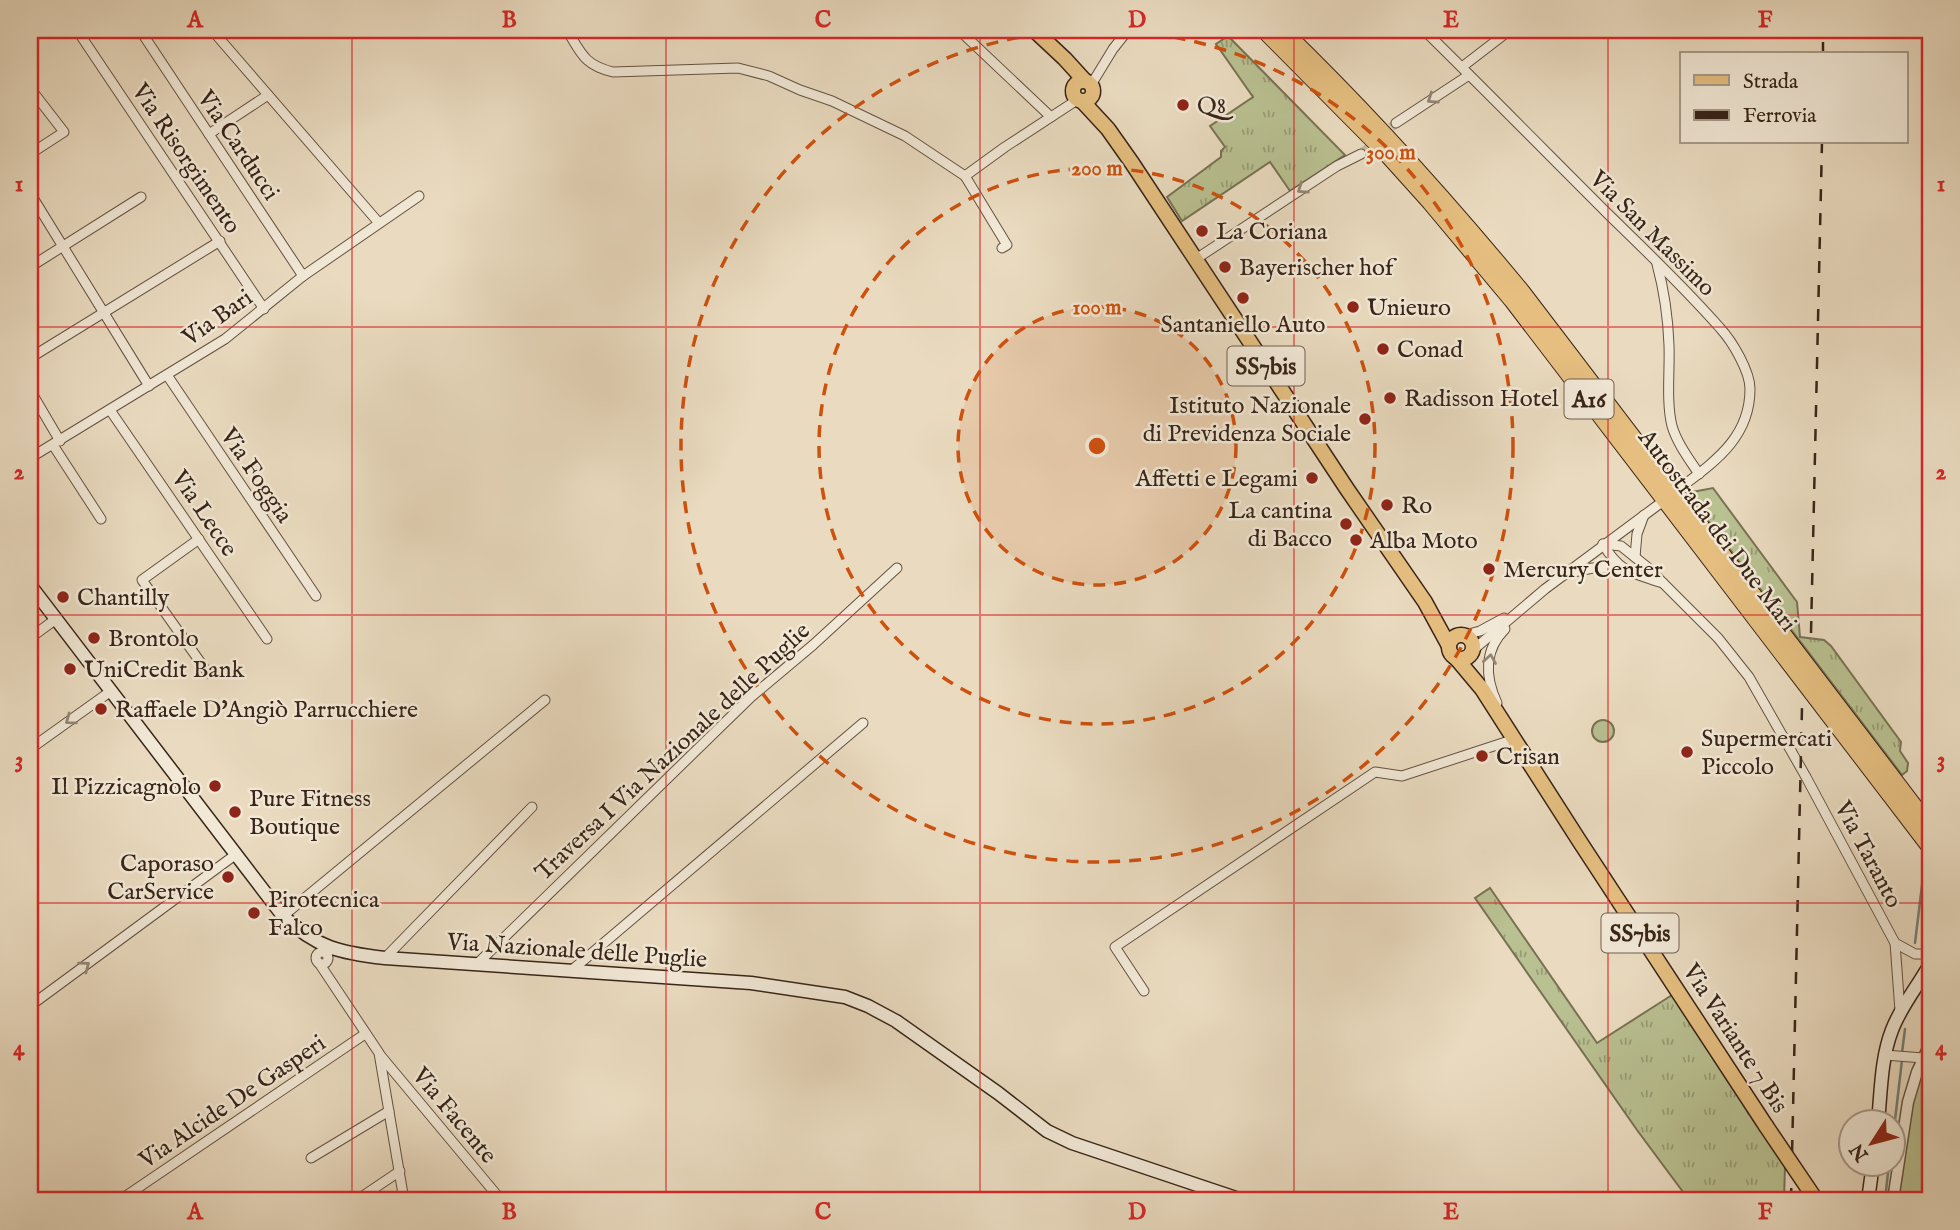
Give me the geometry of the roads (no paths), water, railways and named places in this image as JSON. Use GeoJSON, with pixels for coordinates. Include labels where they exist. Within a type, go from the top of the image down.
{"type":"FeatureCollection","features":[{"type":"Feature","properties":{"kind":"highway","name":"Autostrada dei Due Mari"},"geometry":{"type":"LineString","coordinates":[[1264,30],[1385,152],[1505,290],[1891,786],[1930,827]]}},
{"type":"Feature","properties":{"kind":"highway","name":"Autostrada dei Due Mari"},"geometry":{"type":"LineString","coordinates":[[1282,30],[1394,144],[1522,292],[1891,786],[1930,847]]}},
{"type":"Feature","properties":{"kind":"main road","name":"Via Variante 7 Bis"},"geometry":{"type":"LineString","coordinates":[[1034,30],[1045,40],[1084,92],[1196,259],[1347,489],[1425,602],[1452,652],[1506,724],[1580,842],[1816,1200]]}},
{"type":"Feature","properties":{"kind":"main road","name":"Via Nazionale delle Puglie"},"geometry":{"type":"LineString","coordinates":[[30,585],[283,916],[318,943],[344,953],[385,958],[751,984],[845,997],[896,1021],[1048,1131],[1073,1143],[1242,1200]]}},
{"type":"Feature","properties":{"kind":"main road","name":"Via Variante 7 Bis"},"geometry":{"type":"LineString","coordinates":[[1425,602],[1464,635]]}},
{"type":"Feature","properties":{"kind":"main road","name":"SS7bis"},"geometry":{"type":"LineString","coordinates":[[1464,635],[1473,643],[1473,651]]}},
{"type":"Feature","properties":{"kind":"main road"},"geometry":{"type":"LineString","coordinates":[[1464,635],[1455,637],[1452,652],[1464,659],[1473,651]]}},
{"type":"Feature","properties":{"kind":"main road","name":"Via Variante 7 Bis"},"geometry":{"type":"LineString","coordinates":[[1473,651],[1482,689]]}},
{"type":"Feature","properties":{"kind":"main road"},"geometry":{"type":"LineString","coordinates":[[1882,1108],[1896,1056],[1891,1031],[1900,1011],[1930,964]]}},
{"type":"Feature","properties":{"kind":"main road"},"geometry":{"type":"LineString","coordinates":[[1868,1200],[1871,1178]]}},
{"type":"Feature","properties":{"kind":"street","name":"Via Risorgimento"},"geometry":{"type":"LineString","coordinates":[[77,30],[264,309]]}},
{"type":"Feature","properties":{"kind":"street"},"geometry":{"type":"LineString","coordinates":[[212,30],[379,223]]}},
{"type":"Feature","properties":{"kind":"street"},"geometry":{"type":"LineString","coordinates":[[567,30],[585,60],[601,69],[613,72],[737,68],[769,76],[832,101],[905,136],[965,176],[1007,245],[1002,248]]}},
{"type":"Feature","properties":{"kind":"street"},"geometry":{"type":"LineString","coordinates":[[959,30],[1051,117]]}},
{"type":"Feature","properties":{"kind":"street"},"geometry":{"type":"LineString","coordinates":[[965,176],[1084,92],[1128,30]]}},
{"type":"Feature","properties":{"kind":"street","name":"Via San Massimo"},"geometry":{"type":"LineString","coordinates":[[1424,30],[1657,263],[1721,329],[1735,348],[1750,387],[1746,415],[1738,436],[1725,451],[1684,485]]}},
{"type":"Feature","properties":{"kind":"street"},"geometry":{"type":"LineString","coordinates":[[1396,123],[1465,71],[1510,30]]}},
{"type":"Feature","properties":{"kind":"street","name":"Via Carducci"},"geometry":{"type":"LineString","coordinates":[[144,36],[303,276]]}},
{"type":"Feature","properties":{"kind":"street"},"geometry":{"type":"LineString","coordinates":[[30,88],[64,132],[30,154]]}},
{"type":"Feature","properties":{"kind":"street"},"geometry":{"type":"LineString","coordinates":[[209,134],[268,95]]}},
{"type":"Feature","properties":{"kind":"street"},"geometry":{"type":"LineString","coordinates":[[1196,259],[1337,166],[1361,154]]}},
{"type":"Feature","properties":{"kind":"street","name":"Via Bari"},"geometry":{"type":"LineString","coordinates":[[30,458],[225,339],[303,276],[419,195]]}},
{"type":"Feature","properties":{"kind":"street"},"geometry":{"type":"LineString","coordinates":[[30,267],[141,197]]}},
{"type":"Feature","properties":{"kind":"street"},"geometry":{"type":"LineString","coordinates":[[32,199],[149,386]]}},
{"type":"Feature","properties":{"kind":"street"},"geometry":{"type":"LineString","coordinates":[[30,358],[220,241]]}},
{"type":"Feature","properties":{"kind":"street"},"geometry":{"type":"LineString","coordinates":[[1657,263],[1663,286],[1669,341],[1672,427],[1699,474]]}},
{"type":"Feature","properties":{"kind":"street","name":"Via Foggia"},"geometry":{"type":"LineString","coordinates":[[167,375],[316,596]]}},
{"type":"Feature","properties":{"kind":"street"},"geometry":{"type":"LineString","coordinates":[[30,390],[56,443],[101,519]]}},
{"type":"Feature","properties":{"kind":"street","name":"Via Lecce"},"geometry":{"type":"LineString","coordinates":[[110,410],[267,639]]}},
{"type":"Feature","properties":{"kind":"street"},"geometry":{"type":"LineString","coordinates":[[1473,651],[1526,604],[1658,505]]}},
{"type":"Feature","properties":{"kind":"street"},"geometry":{"type":"LineString","coordinates":[[1635,557],[1637,534],[1644,515]]}},
{"type":"Feature","properties":{"kind":"street"},"geometry":{"type":"LineString","coordinates":[[199,539],[142,580],[208,673]]}},
{"type":"Feature","properties":{"kind":"street"},"geometry":{"type":"LineString","coordinates":[[1603,544],[1622,568]]}},
{"type":"Feature","properties":{"kind":"street","name":"Via Taranto"},"geometry":{"type":"LineString","coordinates":[[1603,544],[1621,546],[1635,557],[1718,638],[1749,677],[1895,943],[1915,954],[1930,954]]}},
{"type":"Feature","properties":{"kind":"street","name":"Traversa I Via Nazionale delle Puglie"},"geometry":{"type":"LineString","coordinates":[[476,965],[751,697],[897,568]]}},
{"type":"Feature","properties":{"kind":"street","name":"Via Taranto"},"geometry":{"type":"LineString","coordinates":[[1566,573],[1593,568],[1622,568],[1664,583]]}},
{"type":"Feature","properties":{"kind":"street"},"geometry":{"type":"LineString","coordinates":[[1464,635],[1480,631],[1526,604]]}},
{"type":"Feature","properties":{"kind":"street"},"geometry":{"type":"LineString","coordinates":[[1506,724],[1488,674],[1489,659],[1497,638],[1523,612],[1526,604]]}},
{"type":"Feature","properties":{"kind":"street"},"geometry":{"type":"LineString","coordinates":[[30,638],[56,619]]}},
{"type":"Feature","properties":{"kind":"street"},"geometry":{"type":"LineString","coordinates":[[30,749],[111,691]]}},
{"type":"Feature","properties":{"kind":"street"},"geometry":{"type":"LineString","coordinates":[[283,916],[545,700]]}},
{"type":"Feature","properties":{"kind":"street"},"geometry":{"type":"LineString","coordinates":[[572,970],[863,723]]}},
{"type":"Feature","properties":{"kind":"street"},"geometry":{"type":"LineString","coordinates":[[1144,991],[1115,947],[1375,772],[1402,776],[1515,739]]}},
{"type":"Feature","properties":{"kind":"street"},"geometry":{"type":"LineString","coordinates":[[385,958],[532,807]]}},
{"type":"Feature","properties":{"kind":"street"},"geometry":{"type":"LineString","coordinates":[[30,1006],[235,855]]}},
{"type":"Feature","properties":{"kind":"street","name":"Via Facente"},"geometry":{"type":"LineString","coordinates":[[307,936],[365,1034],[501,1200]]}},
{"type":"Feature","properties":{"kind":"street"},"geometry":{"type":"LineString","coordinates":[[1895,943],[1900,1011]]}},
{"type":"Feature","properties":{"kind":"street"},"geometry":{"type":"LineString","coordinates":[[321,960],[344,953]]}},
{"type":"Feature","properties":{"kind":"street","name":"Via Alcide De Gasperi"},"geometry":{"type":"LineString","coordinates":[[120,1200],[365,1034]]}},
{"type":"Feature","properties":{"kind":"street"},"geometry":{"type":"LineString","coordinates":[[1893,1200],[1908,1102],[1917,1072],[1930,1044]]}},
{"type":"Feature","properties":{"kind":"street"},"geometry":{"type":"LineString","coordinates":[[379,1053],[404,1200]]}},
{"type":"Feature","properties":{"kind":"street"},"geometry":{"type":"LineString","coordinates":[[1896,1056],[1923,1058]]}},
{"type":"Feature","properties":{"kind":"street"},"geometry":{"type":"LineString","coordinates":[[311,1158],[389,1111]]}},
{"type":"Feature","properties":{"kind":"street"},"geometry":{"type":"LineString","coordinates":[[357,1200],[400,1171]]}},
{"type":"Feature","properties":{"kind":"waterway"},"geometry":{"type":"LineString","coordinates":[[1915,943],[1926,852]]}},
{"type":"Feature","properties":{"kind":"waterway"},"geometry":{"type":"LineString","coordinates":[[1902,1053],[1905,1029]]}},
{"type":"Feature","properties":{"kind":"waterway"},"geometry":{"type":"LineString","coordinates":[[1896,1108],[1902,1060]]}},
{"type":"Feature","properties":{"kind":"waterway"},"geometry":{"type":"LineString","coordinates":[[1885,1200],[1887,1178]]}},
{"type":"Feature","properties":{"kind":"tunnel"},"geometry":{"type":"LineString","coordinates":[[1361,154],[1396,123]]}},
{"type":"Feature","properties":{"kind":"railway"},"geometry":{"type":"LineString","coordinates":[[1823,30],[1823,52]]}},
{"type":"Feature","properties":{"kind":"railway"},"geometry":{"type":"LineString","coordinates":[[1811,633],[1822,144]]}},
{"type":"Feature","properties":{"kind":"railway"},"geometry":{"type":"LineString","coordinates":[[1791,1200],[1802,707]]}},
{"type":"Feature","properties":{"kind":"place","name":"Q8"},"geometry":{"type":"Point","coordinates":[1183,105]}},
{"type":"Feature","properties":{"kind":"place","name":"La Coriana"},"geometry":{"type":"Point","coordinates":[1202,231]}},
{"type":"Feature","properties":{"kind":"place","name":"Bayerischer hof"},"geometry":{"type":"Point","coordinates":[1225,267]}},
{"type":"Feature","properties":{"kind":"place","name":"Santaniello Auto"},"geometry":{"type":"Point","coordinates":[1243,298]}},
{"type":"Feature","properties":{"kind":"place","name":"Unieuro"},"geometry":{"type":"Point","coordinates":[1353,307]}},
{"type":"Feature","properties":{"kind":"place","name":"Conad"},"geometry":{"type":"Point","coordinates":[1383,349]}},
{"type":"Feature","properties":{"kind":"place","name":"Radisson Hotel"},"geometry":{"type":"Point","coordinates":[1390,398]}},
{"type":"Feature","properties":{"kind":"place","name":"Istituto Nazionale di Previdenza Sociale"},"geometry":{"type":"Point","coordinates":[1365,419]}},
{"type":"Feature","properties":{"kind":"place","name":"Affetti e Legami"},"geometry":{"type":"Point","coordinates":[1312,478]}},
{"type":"Feature","properties":{"kind":"place","name":"Ro"},"geometry":{"type":"Point","coordinates":[1387,505]}},
{"type":"Feature","properties":{"kind":"place","name":"La cantina di Bacco"},"geometry":{"type":"Point","coordinates":[1346,524]}},
{"type":"Feature","properties":{"kind":"place","name":"Alba Moto"},"geometry":{"type":"Point","coordinates":[1356,540]}},
{"type":"Feature","properties":{"kind":"place","name":"Mercury Center"},"geometry":{"type":"Point","coordinates":[1489,569]}},
{"type":"Feature","properties":{"kind":"place","name":"Chantilly"},"geometry":{"type":"Point","coordinates":[63,597]}},
{"type":"Feature","properties":{"kind":"place","name":"Brontolo"},"geometry":{"type":"Point","coordinates":[94,638]}},
{"type":"Feature","properties":{"kind":"place","name":"UniCredit Bank"},"geometry":{"type":"Point","coordinates":[70,669]}},
{"type":"Feature","properties":{"kind":"place","name":"Raffaele D'Angiò Parrucchiere"},"geometry":{"type":"Point","coordinates":[101,709]}},
{"type":"Feature","properties":{"kind":"place","name":"Supermercati Piccolo"},"geometry":{"type":"Point","coordinates":[1687,752]}},
{"type":"Feature","properties":{"kind":"place","name":"Crisan"},"geometry":{"type":"Point","coordinates":[1482,756]}},
{"type":"Feature","properties":{"kind":"place","name":"Il Pizzicagnolo"},"geometry":{"type":"Point","coordinates":[215,786]}},
{"type":"Feature","properties":{"kind":"place","name":"Pure Fitness Boutique"},"geometry":{"type":"Point","coordinates":[235,812]}},
{"type":"Feature","properties":{"kind":"place","name":"Caporaso CarService"},"geometry":{"type":"Point","coordinates":[228,877]}},
{"type":"Feature","properties":{"kind":"place","name":"Pirotecnica Falco"},"geometry":{"type":"Point","coordinates":[254,913]}}]}
